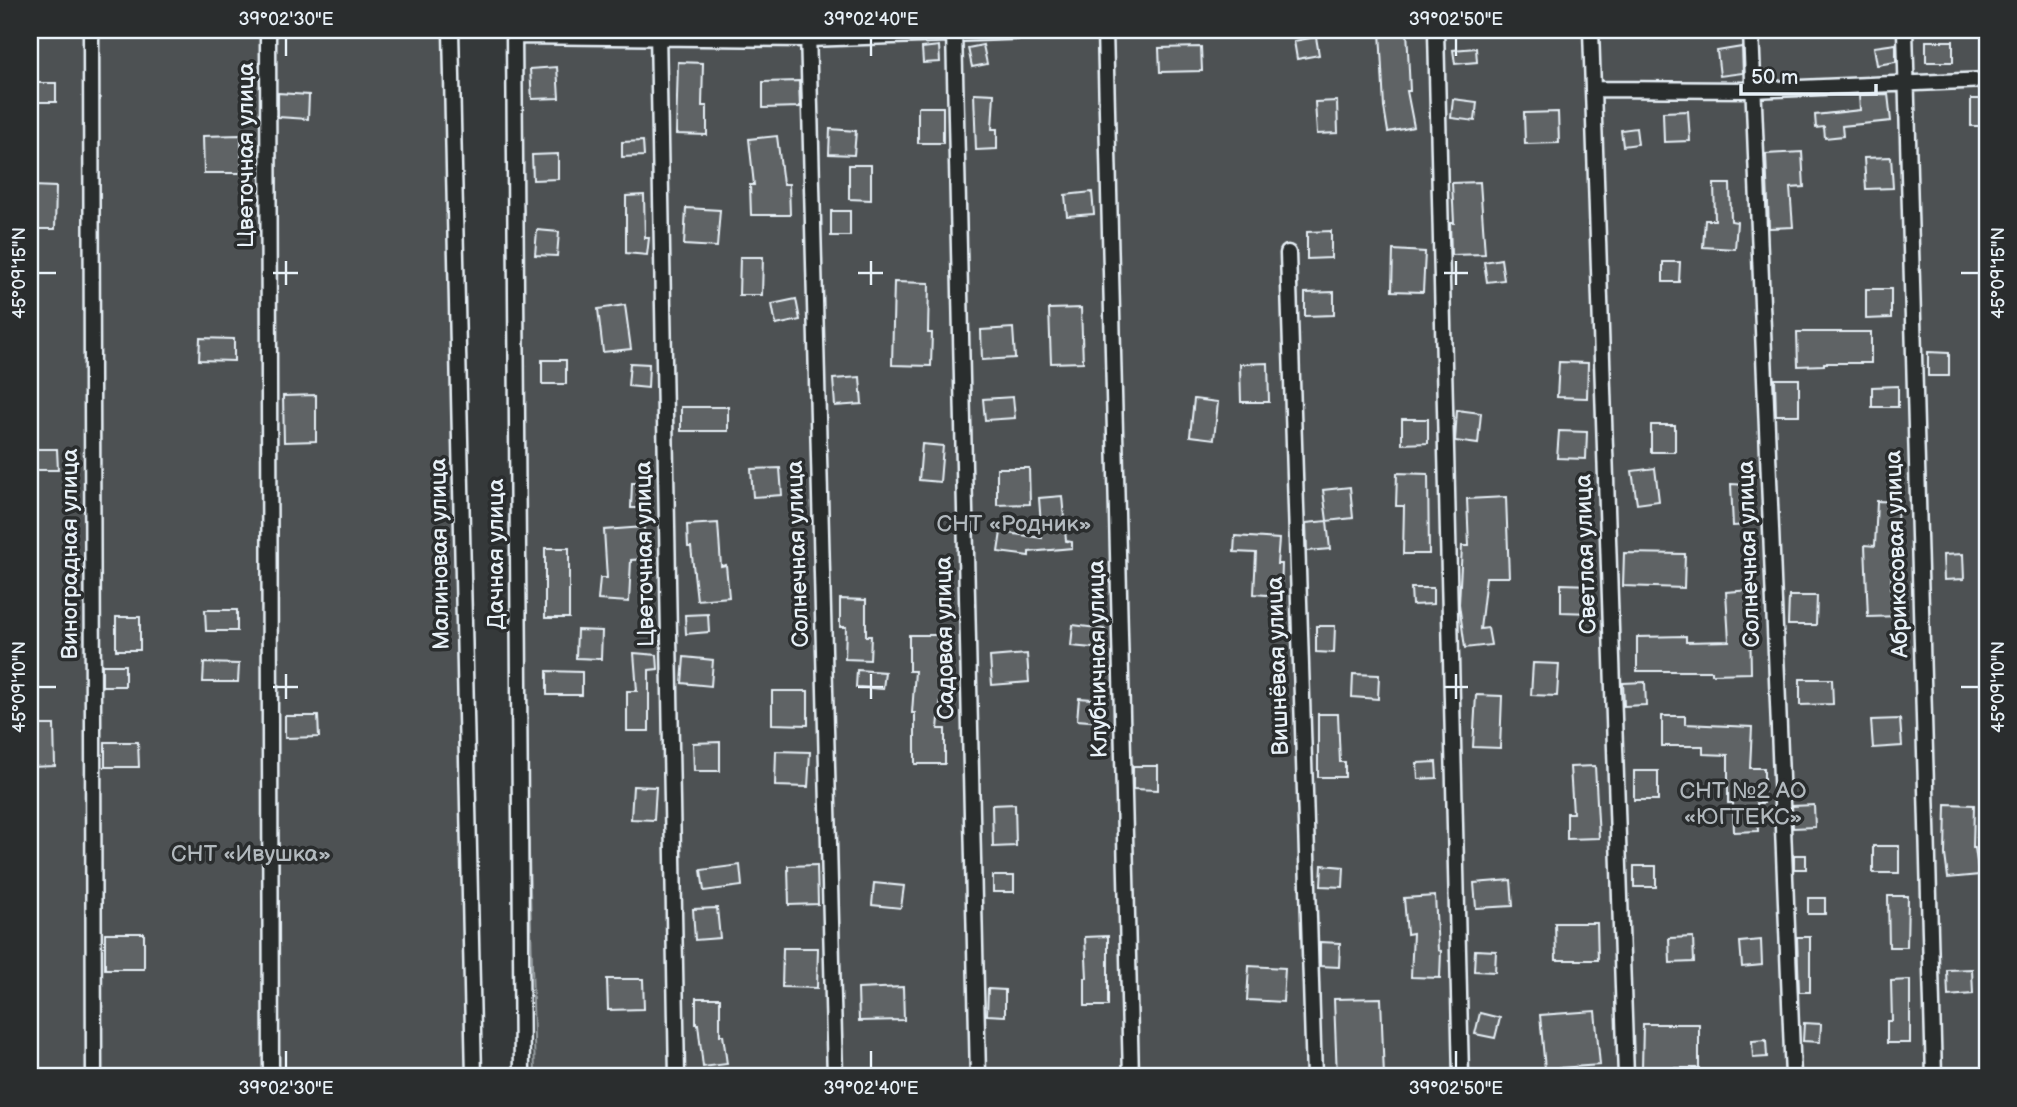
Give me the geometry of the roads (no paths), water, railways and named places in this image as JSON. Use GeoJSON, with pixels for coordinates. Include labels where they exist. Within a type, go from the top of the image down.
{"type":"FeatureCollection","features":[{"type":"Feature","properties":{"kind":"street","name":"Виноградная улица"},"geometry":{"type":"LineString","coordinates":[[91,30],[94,1077]]}},
{"type":"Feature","properties":{"kind":"street","name":"Цветочная улица"},"geometry":{"type":"LineString","coordinates":[[268,30],[271,1077]]}},
{"type":"Feature","properties":{"kind":"street","name":"Малиновая улица"},"geometry":{"type":"LineString","coordinates":[[451,30],[474,1077]]}},
{"type":"Feature","properties":{"kind":"street"},"geometry":{"type":"LineString","coordinates":[[515,33],[808,34],[1058,30]]}},
{"type":"Feature","properties":{"kind":"street","name":"Клубничная улица"},"geometry":{"type":"LineString","coordinates":[[1105,30],[1131,1077]]}},
{"type":"Feature","properties":{"kind":"street"},"geometry":{"type":"LineString","coordinates":[[1436,30],[1461,1077]]}},
{"type":"Feature","properties":{"kind":"street","name":"Светлая улица"},"geometry":{"type":"LineString","coordinates":[[1591,30],[1626,1077]]}},
{"type":"Feature","properties":{"kind":"street","name":"Солнечная улица"},"geometry":{"type":"LineString","coordinates":[[1751,30],[1793,1077]]}},
{"type":"Feature","properties":{"kind":"street","name":"Абрикосовая улица"},"geometry":{"type":"LineString","coordinates":[[1905,30],[1934,1077]]}},
{"type":"Feature","properties":{"kind":"street","name":"Садовая улица"},"geometry":{"type":"LineString","coordinates":[[954,32],[978,1077]]}},
{"type":"Feature","properties":{"kind":"street","name":"Дачная улица"},"geometry":{"type":"LineString","coordinates":[[515,33],[522,1077]]}},
{"type":"Feature","properties":{"kind":"street","name":"Цветочная улица"},"geometry":{"type":"LineString","coordinates":[[658,34],[677,1077]]}},
{"type":"Feature","properties":{"kind":"street","name":"Солнечная улица"},"geometry":{"type":"LineString","coordinates":[[808,34],[835,1077]]}},
{"type":"Feature","properties":{"kind":"street"},"geometry":{"type":"LineString","coordinates":[[1593,89],[1752,90],[1987,79]]}},
{"type":"Feature","properties":{"kind":"street","name":"Вишнёвая улица"},"geometry":{"type":"LineString","coordinates":[[1288,253],[1314,1077]]}},
{"type":"Feature","properties":{"kind":"park label","name":"СНТ «Родник»"},"geometry":{"type":"Point","coordinates":[1014,524]}},
{"type":"Feature","properties":{"kind":"park label","name":"СНТ №2 АО «ЮГТЕКС»"},"geometry":{"type":"Point","coordinates":[1743,804]}},
{"type":"Feature","properties":{"kind":"park label","name":"СНТ «Ивушка»"},"geometry":{"type":"Point","coordinates":[251,854]}}]}
